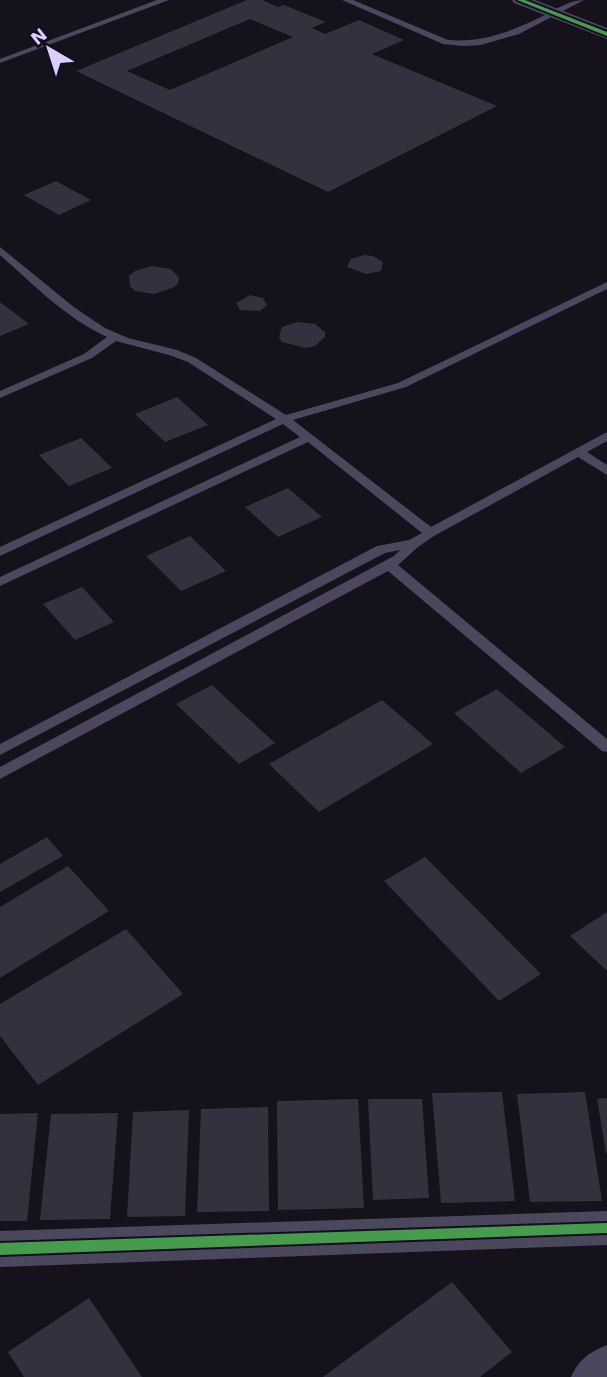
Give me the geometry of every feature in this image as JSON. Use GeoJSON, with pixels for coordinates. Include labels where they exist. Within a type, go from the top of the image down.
{"type":"FeatureCollection","features":[{"type":"Feature","properties":{"kind":"street"},"geometry":{"type":"LineString","coordinates":[[520,0],[607,34]]}},
{"type":"Feature","properties":{"kind":"street"},"geometry":{"type":"LineString","coordinates":[[0,1249],[607,1228]]}},
{"type":"Feature","properties":{"kind":"street"},"geometry":{"type":"LineString","coordinates":[[591,1377],[607,1364]]}},
{"type":"Feature","properties":{"kind":"lane"},"geometry":{"type":"LineString","coordinates":[[2,61],[164,0]]}},
{"type":"Feature","properties":{"kind":"lane"},"geometry":{"type":"LineString","coordinates":[[346,0],[446,42],[460,45],[496,39],[580,0]]}},
{"type":"Feature","properties":{"kind":"lane"},"geometry":{"type":"LineString","coordinates":[[0,250],[77,314],[115,337],[148,344],[190,359],[285,419],[430,533]]}},
{"type":"Feature","properties":{"kind":"lane"},"geometry":{"type":"LineString","coordinates":[[0,552],[285,419],[402,385],[607,285]]}},
{"type":"Feature","properties":{"kind":"lane"},"geometry":{"type":"LineString","coordinates":[[0,395],[88,356],[115,337]]}},
{"type":"Feature","properties":{"kind":"lane"},"geometry":{"type":"LineString","coordinates":[[0,774],[389,565],[430,533],[607,436]]}},
{"type":"Feature","properties":{"kind":"lane"},"geometry":{"type":"LineString","coordinates":[[0,582],[309,437]]}},
{"type":"Feature","properties":{"kind":"lane"},"geometry":{"type":"LineString","coordinates":[[578,451],[607,471]]}},
{"type":"Feature","properties":{"kind":"lane"},"geometry":{"type":"LineString","coordinates":[[0,750],[382,549],[413,544]]}},
{"type":"Feature","properties":{"kind":"lane"},"geometry":{"type":"LineString","coordinates":[[389,565],[607,747]]}},
{"type":"Feature","properties":{"kind":"building"},"geometry":{"type":"Polygon","coordinates":[[[247,0],[262,0],[278,7],[284,5],[326,22],[312,28],[325,34],[359,20],[404,40],[372,54],[497,106],[328,192],[76,71],[247,0]],[[250,19],[127,71],[170,90],[293,37],[250,19]]]}},
{"type":"Feature","properties":{"kind":"building"},"geometry":{"type":"Polygon","coordinates":[[[56,181],[91,200],[59,215],[24,195],[56,181]]]}},
{"type":"Feature","properties":{"kind":"building"},"geometry":{"type":"Polygon","coordinates":[[[364,255],[373,256],[383,262],[381,271],[366,274],[347,267],[351,259],[364,255]]]}},
{"type":"Feature","properties":{"kind":"building"},"geometry":{"type":"Polygon","coordinates":[[[152,266],[171,269],[179,278],[178,284],[154,294],[135,291],[130,286],[129,276],[135,271],[152,266]]]}},
{"type":"Feature","properties":{"kind":"building"},"geometry":{"type":"Polygon","coordinates":[[[250,295],[263,298],[267,305],[260,311],[240,310],[236,303],[250,295]]]}},
{"type":"Feature","properties":{"kind":"building"},"geometry":{"type":"Polygon","coordinates":[[[0,302],[29,324],[0,336],[0,302]]]}},
{"type":"Feature","properties":{"kind":"building"},"geometry":{"type":"Polygon","coordinates":[[[297,322],[315,324],[325,332],[325,337],[315,346],[306,348],[282,342],[279,337],[282,327],[297,322]]]}},
{"type":"Feature","properties":{"kind":"building"},"geometry":{"type":"Polygon","coordinates":[[[177,397],[208,425],[165,442],[135,414],[177,397]]]}},
{"type":"Feature","properties":{"kind":"building"},"geometry":{"type":"Polygon","coordinates":[[[81,438],[112,468],[69,486],[39,455],[81,438]]]}},
{"type":"Feature","properties":{"kind":"building"},"geometry":{"type":"Polygon","coordinates":[[[288,488],[322,517],[278,537],[245,507],[288,488]]]}},
{"type":"Feature","properties":{"kind":"building"},"geometry":{"type":"Polygon","coordinates":[[[190,536],[226,571],[181,591],[146,556],[190,536]]]}},
{"type":"Feature","properties":{"kind":"building"},"geometry":{"type":"Polygon","coordinates":[[[82,587],[114,622],[75,640],[43,604],[82,587]]]}},
{"type":"Feature","properties":{"kind":"building"},"geometry":{"type":"Polygon","coordinates":[[[212,685],[275,743],[239,764],[176,704],[212,685]]]}},
{"type":"Feature","properties":{"kind":"building"},"geometry":{"type":"Polygon","coordinates":[[[497,689],[565,747],[521,773],[454,713],[497,689]]]}},
{"type":"Feature","properties":{"kind":"building"},"geometry":{"type":"Polygon","coordinates":[[[382,700],[433,744],[319,812],[269,764],[382,700]]]}},
{"type":"Feature","properties":{"kind":"building"},"geometry":{"type":"Polygon","coordinates":[[[47,837],[63,856],[0,892],[0,864],[47,837]]]}},
{"type":"Feature","properties":{"kind":"building"},"geometry":{"type":"Polygon","coordinates":[[[425,857],[541,974],[499,1001],[384,881],[425,857]]]}},
{"type":"Feature","properties":{"kind":"building"},"geometry":{"type":"Polygon","coordinates":[[[68,866],[109,911],[0,978],[0,907],[68,866]]]}},
{"type":"Feature","properties":{"kind":"building"},"geometry":{"type":"Polygon","coordinates":[[[607,912],[607,971],[570,936],[607,912]]]}},
{"type":"Feature","properties":{"kind":"building"},"geometry":{"type":"Polygon","coordinates":[[[126,929],[183,994],[38,1085],[0,1036],[0,1004],[126,929]]]}},
{"type":"Feature","properties":{"kind":"building"},"geometry":{"type":"Polygon","coordinates":[[[502,1092],[515,1201],[441,1203],[432,1093],[502,1092]]]}},
{"type":"Feature","properties":{"kind":"building"},"geometry":{"type":"Polygon","coordinates":[[[585,1092],[602,1201],[530,1202],[517,1094],[585,1092]]]}},
{"type":"Feature","properties":{"kind":"building"},"geometry":{"type":"Polygon","coordinates":[[[607,1098],[607,1153],[606,1153],[597,1099],[607,1098]]]}},
{"type":"Feature","properties":{"kind":"building"},"geometry":{"type":"Polygon","coordinates":[[[358,1099],[364,1208],[278,1210],[277,1101],[358,1099]]]}},
{"type":"Feature","properties":{"kind":"building"},"geometry":{"type":"Polygon","coordinates":[[[368,1099],[422,1099],[429,1198],[373,1200],[368,1099]]]}},
{"type":"Feature","properties":{"kind":"building"},"geometry":{"type":"Polygon","coordinates":[[[268,1107],[269,1211],[197,1212],[201,1109],[268,1107]]]}},
{"type":"Feature","properties":{"kind":"building"},"geometry":{"type":"Polygon","coordinates":[[[189,1110],[185,1216],[127,1217],[133,1112],[189,1110]]]}},
{"type":"Feature","properties":{"kind":"building"},"geometry":{"type":"Polygon","coordinates":[[[38,1113],[27,1221],[0,1221],[0,1114],[38,1113]]]}},
{"type":"Feature","properties":{"kind":"building"},"geometry":{"type":"Polygon","coordinates":[[[118,1113],[110,1219],[40,1220],[51,1114],[118,1113]]]}},
{"type":"Feature","properties":{"kind":"building"},"geometry":{"type":"Polygon","coordinates":[[[452,1282],[512,1352],[480,1377],[323,1377],[452,1282]]]}},
{"type":"Feature","properties":{"kind":"building"},"geometry":{"type":"Polygon","coordinates":[[[89,1298],[142,1377],[24,1377],[8,1352],[89,1298]]]}},
{"type":"Feature","properties":{"kind":"cycle path"},"geometry":{"type":"LineString","coordinates":[[520,0],[607,34]]}},
{"type":"Feature","properties":{"kind":"cycle path"},"geometry":{"type":"LineString","coordinates":[[0,1249],[607,1228]]}}]}
